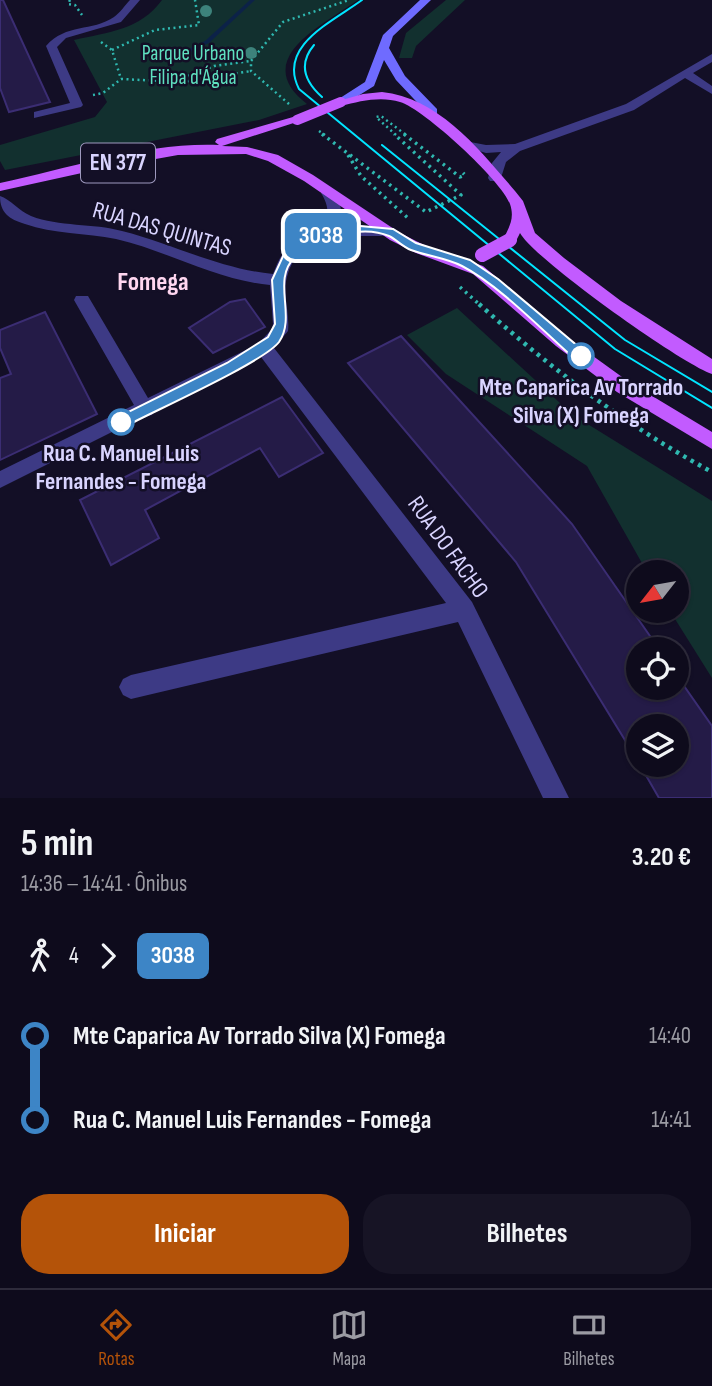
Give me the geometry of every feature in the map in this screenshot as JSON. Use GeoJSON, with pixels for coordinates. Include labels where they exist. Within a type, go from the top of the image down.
{"type":"FeatureCollection","features":[{"type":"Feature","properties":{"kind":"main road"},"geometry":{"type":"LineString","coordinates":[[426,0],[393,29],[383,47],[370,84],[341,102],[285,127],[275,144],[281,159],[289,167],[412,246],[478,270],[562,342],[614,380],[712,441]]}},
{"type":"Feature","properties":{"kind":"main road"},"geometry":{"type":"LineString","coordinates":[[383,47],[400,78],[516,201],[520,218],[529,236],[625,312],[712,367]]}},
{"type":"Feature","properties":{"kind":"main road"},"geometry":{"type":"LineString","coordinates":[[341,102],[386,94],[408,98],[433,112]]}},
{"type":"Feature","properties":{"kind":"main road","name":"EN 377"},"geometry":{"type":"LineString","coordinates":[[0,187],[194,148],[297,120]]}},
{"type":"Feature","properties":{"kind":"main road","name":"EN 377"},"geometry":{"type":"LineString","coordinates":[[194,148],[258,151],[289,167]]}},
{"type":"Feature","properties":{"kind":"main road"},"geometry":{"type":"LineString","coordinates":[[441,256],[482,255],[510,240],[520,218]]}},
{"type":"Feature","properties":{"kind":"street"},"geometry":{"type":"LineString","coordinates":[[38,115],[77,105],[51,46],[62,36],[117,20],[135,0]]}},
{"type":"Feature","properties":{"kind":"street"},"geometry":{"type":"LineString","coordinates":[[495,177],[496,166],[501,158],[516,148],[630,107],[712,57]]}},
{"type":"Feature","properties":{"kind":"street"},"geometry":{"type":"LineString","coordinates":[[685,74],[712,91]]}},
{"type":"Feature","properties":{"kind":"street"},"geometry":{"type":"LineString","coordinates":[[465,145],[486,149],[516,148]]}},
{"type":"Feature","properties":{"kind":"street"},"geometry":{"type":"LineString","coordinates":[[0,480],[146,410],[264,348],[280,331],[278,280],[288,256],[333,222],[336,204],[328,192]]}},
{"type":"Feature","properties":{"kind":"street","name":"RUA DAS QUINTAS"},"geometry":{"type":"LineString","coordinates":[[0,200],[8,210],[29,221],[119,236],[245,277],[278,280]]}},
{"type":"Feature","properties":{"kind":"street"},"geometry":{"type":"LineString","coordinates":[[311,240],[349,228],[389,232]]}},
{"type":"Feature","properties":{"kind":"street"},"geometry":{"type":"LineString","coordinates":[[82,300],[146,410]]}},
{"type":"Feature","properties":{"kind":"street","name":"RUA DO FACHO"},"geometry":{"type":"LineString","coordinates":[[264,348],[464,610],[556,798]]}},
{"type":"Feature","properties":{"kind":"street"},"geometry":{"type":"LineString","coordinates":[[131,687],[464,610]]}},
{"type":"Feature","properties":{"kind":"path"},"geometry":{"type":"LineString","coordinates":[[75,5],[79,0]]}},
{"type":"Feature","properties":{"kind":"path"},"geometry":{"type":"LineString","coordinates":[[112,50],[156,30],[198,25],[195,0]]}},
{"type":"Feature","properties":{"kind":"path"},"geometry":{"type":"LineString","coordinates":[[175,82],[214,66],[251,61]]}},
{"type":"Feature","properties":{"kind":"path"},"geometry":{"type":"LineString","coordinates":[[74,99],[103,93],[121,79],[175,82],[251,71]]}},
{"type":"Feature","properties":{"kind":"path"},"geometry":{"type":"LineString","coordinates":[[426,212],[461,195],[376,117],[381,116],[460,177],[465,175],[458,166]]}},
{"type":"Feature","properties":{"kind":"path"},"geometry":{"type":"LineString","coordinates":[[346,151],[360,177],[402,213]]}},
{"type":"Feature","properties":{"kind":"path"},"geometry":{"type":"LineString","coordinates":[[459,286],[530,352],[580,392],[630,425],[712,472]]}},
{"type":"Feature","properties":{"kind":"green space","name":"Parque Urbano Filipa d'Água"},"geometry":{"type":"Polygon","coordinates":[[[162,0],[358,0],[311,32],[288,58],[286,72],[291,88],[307,104],[259,120],[5,170],[0,161],[0,145],[95,117],[107,102],[74,40],[134,24],[162,0]]]}},
{"type":"Feature","properties":{"kind":"green space"},"geometry":{"type":"Polygon","coordinates":[[[446,0],[465,0],[416,46],[412,58],[399,58],[406,33],[446,0]]]}},
{"type":"Feature","properties":{"kind":"green space"},"geometry":{"type":"Polygon","coordinates":[[[457,308],[573,415],[712,501],[712,678],[689,641],[689,637],[678,623],[690,623],[690,560],[640,560],[587,466],[446,374],[407,335],[457,308]]]}},
{"type":"Feature","properties":{"kind":"building"},"geometry":{"type":"Polygon","coordinates":[[[0,0],[3,0],[50,102],[9,112],[0,88],[0,0]]]}},
{"type":"Feature","properties":{"kind":"building"},"geometry":{"type":"Polygon","coordinates":[[[245,299],[265,327],[213,353],[189,328],[230,302],[245,299]]]}},
{"type":"Feature","properties":{"kind":"building"},"geometry":{"type":"Polygon","coordinates":[[[45,312],[97,414],[0,460],[0,378],[11,374],[0,348],[0,330],[45,312]]]}},
{"type":"Feature","properties":{"kind":"building"},"geometry":{"type":"Polygon","coordinates":[[[401,336],[572,524],[626,602],[626,623],[641,623],[651,637],[626,637],[626,700],[689,700],[689,693],[712,726],[712,798],[659,798],[647,777],[689,777],[689,714],[626,714],[626,742],[516,562],[348,363],[401,336]]]}},
{"type":"Feature","properties":{"kind":"building"},"geometry":{"type":"Polygon","coordinates":[[[282,397],[323,453],[279,477],[260,448],[145,510],[159,538],[111,565],[80,500],[282,397]]]}},
{"type":"Feature","properties":{"kind":"waterway"},"geometry":{"type":"LineString","coordinates":[[170,60],[207,42],[253,0]]}},
{"type":"Feature","properties":{"kind":"tram line"},"geometry":{"type":"LineString","coordinates":[[362,0],[323,26],[301,48],[295,60],[294,74],[299,89],[615,349],[712,408]]}},
{"type":"Feature","properties":{"kind":"tram line"},"geometry":{"type":"LineString","coordinates":[[314,45],[306,59],[305,72],[311,85],[322,97]]}},
{"type":"Feature","properties":{"kind":"tram line"},"geometry":{"type":"LineString","coordinates":[[382,145],[625,340],[712,392]]}},
{"type":"Feature","properties":{"kind":"bus line","name":"3038"},"geometry":{"type":"LineString","coordinates":[[121,422],[231,366],[273,341],[281,324],[278,280],[288,256],[311,240],[349,228],[389,232],[412,246],[466,263],[494,282],[581,356]]}},
{"type":"Feature","properties":{"kind":"place","name":"Mte Caparica Av Torrado Silva (X) Fomega"},"geometry":{"type":"Point","coordinates":[581,356]}},
{"type":"Feature","properties":{"kind":"place","name":"Rua C. Manuel Luis Fernandes - Fomega"},"geometry":{"type":"Point","coordinates":[121,422]}},
{"type":"Feature","properties":{"kind":"district","name":"Fomega"},"geometry":{"type":"Point","coordinates":[153,282]}}]}
